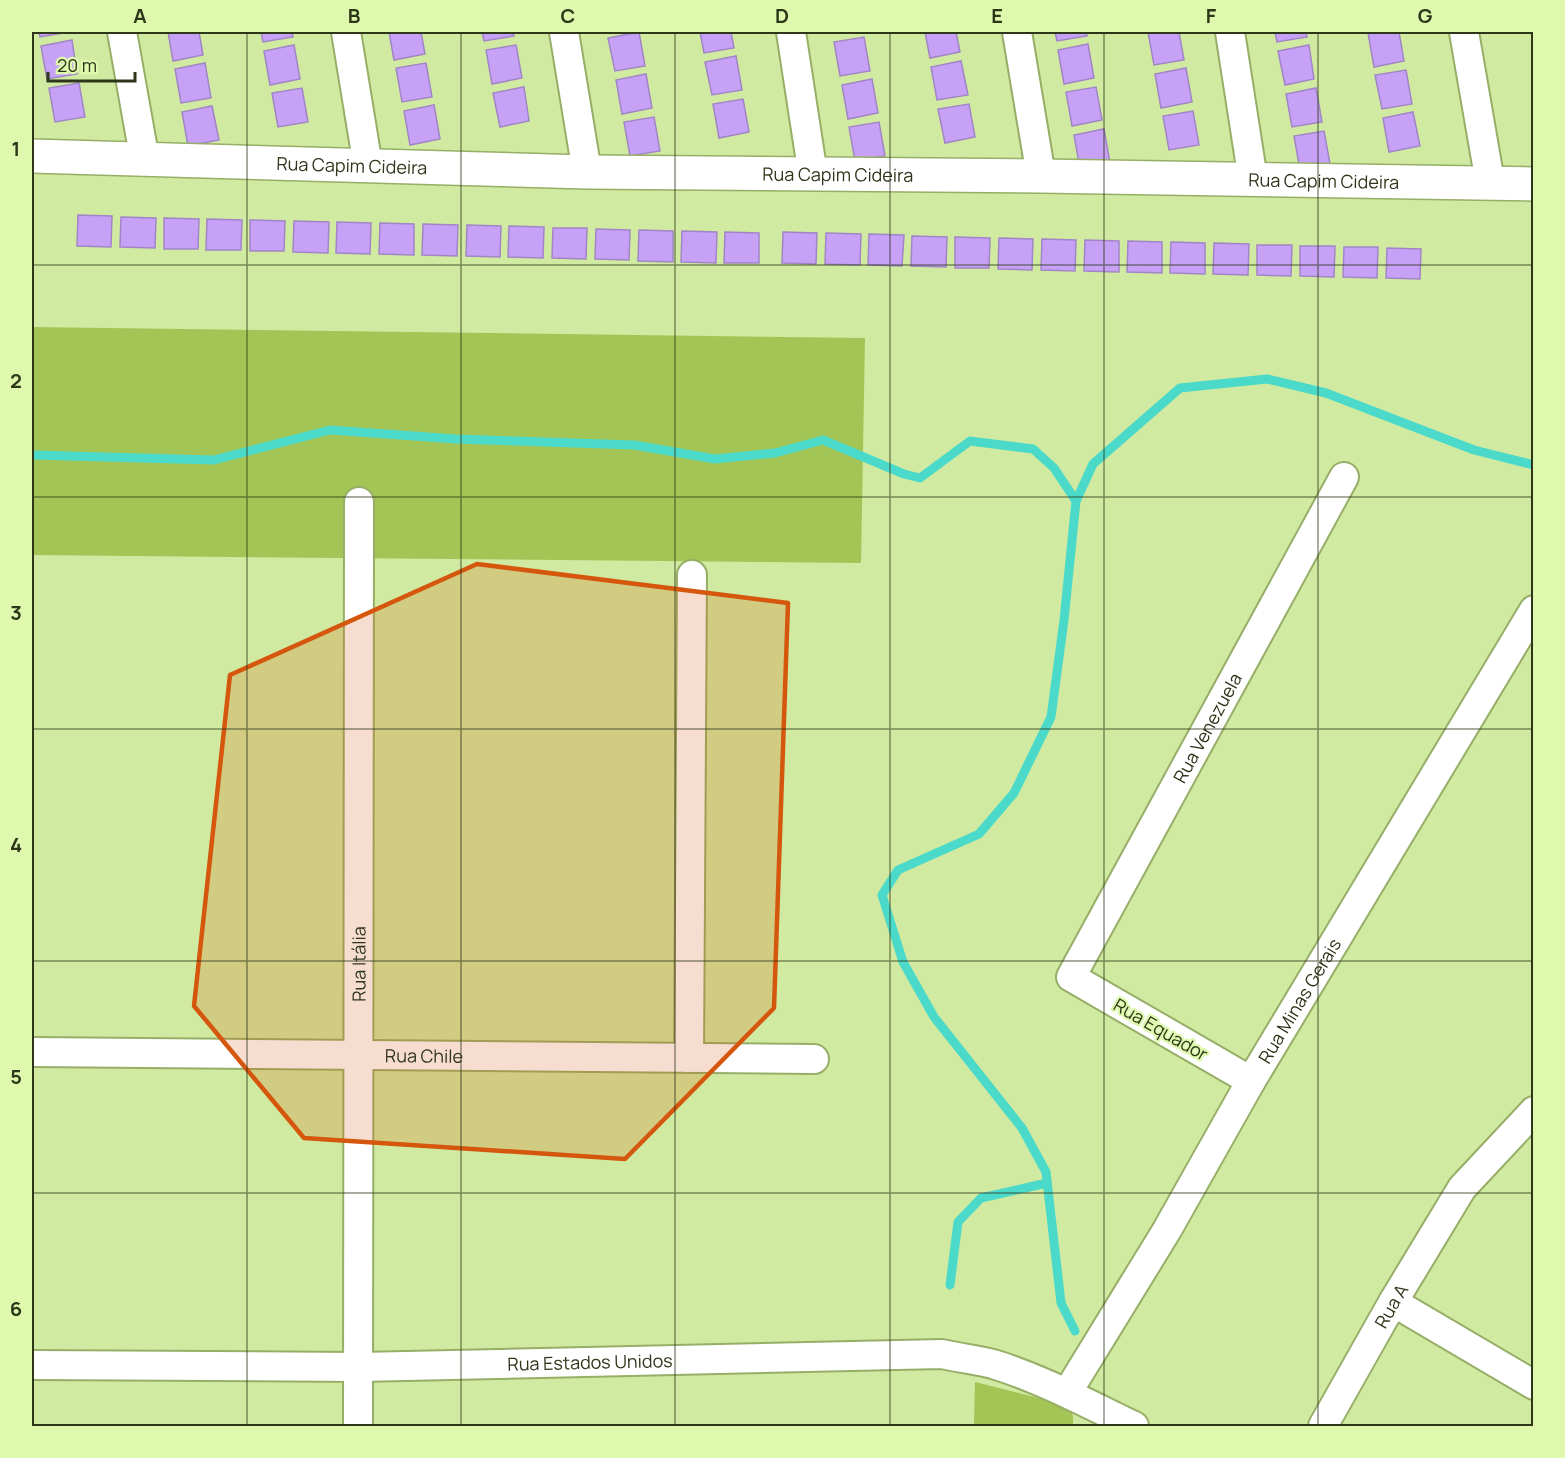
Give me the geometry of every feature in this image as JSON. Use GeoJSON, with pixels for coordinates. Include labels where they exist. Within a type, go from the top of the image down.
{"type":"FeatureCollection","features":[{"type":"Feature","properties":{"kind":"street"},"geometry":{"type":"LineString","coordinates":[[122,32],[145,160]]}},
{"type":"Feature","properties":{"kind":"street"},"geometry":{"type":"LineString","coordinates":[[346,32],[368,166]]}},
{"type":"Feature","properties":{"kind":"street"},"geometry":{"type":"LineString","coordinates":[[564,32],[587,172]]}},
{"type":"Feature","properties":{"kind":"street"},"geometry":{"type":"LineString","coordinates":[[791,32],[813,175]]}},
{"type":"Feature","properties":{"kind":"street"},"geometry":{"type":"LineString","coordinates":[[1017,32],[1041,176]]}},
{"type":"Feature","properties":{"kind":"street"},"geometry":{"type":"LineString","coordinates":[[1230,32],[1253,180]]}},
{"type":"Feature","properties":{"kind":"street"},"geometry":{"type":"LineString","coordinates":[[1464,32],[1490,182]]}},
{"type":"Feature","properties":{"kind":"street","name":"Rua Capim Cideira"},"geometry":{"type":"LineString","coordinates":[[32,156],[587,172],[1533,184]]}},
{"type":"Feature","properties":{"kind":"street","name":"Rua Venezuela"},"geometry":{"type":"LineString","coordinates":[[1071,977],[1344,477]]}},
{"type":"Feature","properties":{"kind":"street","name":"Rua Itália"},"geometry":{"type":"LineString","coordinates":[[358,1426],[359,502]]}},
{"type":"Feature","properties":{"kind":"street"},"geometry":{"type":"LineString","coordinates":[[689,1058],[692,575]]}},
{"type":"Feature","properties":{"kind":"street","name":"Rua Minas Gerais"},"geometry":{"type":"LineString","coordinates":[[1080,1408],[1167,1230],[1251,1081],[1533,610]]}},
{"type":"Feature","properties":{"kind":"street","name":"Rua Equador"},"geometry":{"type":"LineString","coordinates":[[1071,977],[1251,1081]]}},
{"type":"Feature","properties":{"kind":"street","name":"Rua Chile"},"geometry":{"type":"LineString","coordinates":[[32,1052],[814,1059]]}},
{"type":"Feature","properties":{"kind":"street","name":"Rua A"},"geometry":{"type":"LineString","coordinates":[[1323,1426],[1393,1302],[1462,1188],[1533,1111]]}},
{"type":"Feature","properties":{"kind":"street"},"geometry":{"type":"LineString","coordinates":[[1393,1302],[1533,1384]]}},
{"type":"Feature","properties":{"kind":"street","name":"Rua Estados Unidos"},"geometry":{"type":"LineString","coordinates":[[32,1365],[359,1367],[942,1354],[992,1364],[1039,1381],[1080,1408],[1134,1426]]}},
{"type":"Feature","properties":{"kind":"highlighted area"},"geometry":{"type":"Polygon","coordinates":[[[477,564],[788,603],[774,1008],[625,1159],[304,1138],[194,1006],[230,675],[477,564]]]}},
{"type":"Feature","properties":{"kind":"green space"},"geometry":{"type":"Polygon","coordinates":[[[32,327],[865,338],[861,563],[32,555],[32,327]]]}},
{"type":"Feature","properties":{"kind":"green space"},"geometry":{"type":"Polygon","coordinates":[[[975,1382],[1062,1404],[1071,1409],[1073,1426],[974,1426],[975,1382]]]}},
{"type":"Feature","properties":{"kind":"building"},"geometry":{"type":"Polygon","coordinates":[[[39,32],[69,32],[40,37],[39,32]]]}},
{"type":"Feature","properties":{"kind":"building"},"geometry":{"type":"Polygon","coordinates":[[[168,32],[199,32],[203,55],[173,61],[168,32]]]}},
{"type":"Feature","properties":{"kind":"building"},"geometry":{"type":"Polygon","coordinates":[[[261,32],[292,32],[293,37],[263,42],[261,32]]]}},
{"type":"Feature","properties":{"kind":"building"},"geometry":{"type":"Polygon","coordinates":[[[389,32],[421,32],[425,54],[394,60],[389,32]]]}},
{"type":"Feature","properties":{"kind":"building"},"geometry":{"type":"Polygon","coordinates":[[[482,32],[513,32],[514,36],[484,41],[482,32]]]}},
{"type":"Feature","properties":{"kind":"building"},"geometry":{"type":"Polygon","coordinates":[[[639,32],[645,66],[615,71],[608,38],[639,32]]]}},
{"type":"Feature","properties":{"kind":"building"},"geometry":{"type":"Polygon","coordinates":[[[700,32],[731,32],[734,48],[704,53],[700,32]]]}},
{"type":"Feature","properties":{"kind":"building"},"geometry":{"type":"Polygon","coordinates":[[[925,32],[956,32],[960,52],[930,58],[925,32]]]}},
{"type":"Feature","properties":{"kind":"building"},"geometry":{"type":"Polygon","coordinates":[[[1055,32],[1086,32],[1087,36],[1057,41],[1055,32]]]}},
{"type":"Feature","properties":{"kind":"building"},"geometry":{"type":"Polygon","coordinates":[[[1148,32],[1179,32],[1184,60],[1154,65],[1148,32]]]}},
{"type":"Feature","properties":{"kind":"building"},"geometry":{"type":"Polygon","coordinates":[[[1275,32],[1306,32],[1307,37],[1277,42],[1275,32]]]}},
{"type":"Feature","properties":{"kind":"building"},"geometry":{"type":"Polygon","coordinates":[[[1399,32],[1404,61],[1374,67],[1368,33],[1399,32]]]}},
{"type":"Feature","properties":{"kind":"building"},"geometry":{"type":"Polygon","coordinates":[[[864,37],[870,71],[840,76],[834,42],[864,37]]]}},
{"type":"Feature","properties":{"kind":"building"},"geometry":{"type":"Polygon","coordinates":[[[72,40],[77,74],[47,79],[41,46],[72,40]]]}},
{"type":"Feature","properties":{"kind":"building"},"geometry":{"type":"Polygon","coordinates":[[[1088,44],[1094,78],[1064,84],[1058,50],[1088,44]]]}},
{"type":"Feature","properties":{"kind":"building"},"geometry":{"type":"Polygon","coordinates":[[[294,45],[300,79],[270,85],[264,51],[294,45]]]}},
{"type":"Feature","properties":{"kind":"building"},"geometry":{"type":"Polygon","coordinates":[[[516,45],[522,78],[492,84],[486,50],[516,45]]]}},
{"type":"Feature","properties":{"kind":"building"},"geometry":{"type":"Polygon","coordinates":[[[1309,45],[1314,79],[1285,85],[1278,51],[1309,45]]]}},
{"type":"Feature","properties":{"kind":"building"},"geometry":{"type":"Polygon","coordinates":[[[736,56],[742,90],[712,95],[705,62],[736,56]]]}},
{"type":"Feature","properties":{"kind":"building"},"geometry":{"type":"Polygon","coordinates":[[[961,61],[968,95],[937,100],[931,67],[961,61]]]}},
{"type":"Feature","properties":{"kind":"building"},"geometry":{"type":"Polygon","coordinates":[[[205,63],[211,98],[181,103],[175,69],[205,63]]]}},
{"type":"Feature","properties":{"kind":"building"},"geometry":{"type":"Polygon","coordinates":[[[426,63],[432,97],[402,102],[396,68],[426,63]]]}},
{"type":"Feature","properties":{"kind":"building"},"geometry":{"type":"Polygon","coordinates":[[[1186,68],[1192,102],[1161,108],[1155,74],[1186,68]]]}},
{"type":"Feature","properties":{"kind":"building"},"geometry":{"type":"Polygon","coordinates":[[[1406,70],[1412,104],[1382,109],[1375,75],[1406,70]]]}},
{"type":"Feature","properties":{"kind":"building"},"geometry":{"type":"Polygon","coordinates":[[[646,74],[652,108],[622,114],[616,80],[646,74]]]}},
{"type":"Feature","properties":{"kind":"building"},"geometry":{"type":"Polygon","coordinates":[[[872,79],[878,113],[848,119],[842,85],[872,79]]]}},
{"type":"Feature","properties":{"kind":"building"},"geometry":{"type":"Polygon","coordinates":[[[79,83],[85,117],[55,122],[49,88],[79,83]]]}},
{"type":"Feature","properties":{"kind":"building"},"geometry":{"type":"Polygon","coordinates":[[[524,87],[529,121],[500,127],[493,93],[524,87]]]}},
{"type":"Feature","properties":{"kind":"building"},"geometry":{"type":"Polygon","coordinates":[[[1096,87],[1102,120],[1072,126],[1066,92],[1096,87]]]}},
{"type":"Feature","properties":{"kind":"building"},"geometry":{"type":"Polygon","coordinates":[[[302,88],[308,122],[278,127],[272,93],[302,88]]]}},
{"type":"Feature","properties":{"kind":"building"},"geometry":{"type":"Polygon","coordinates":[[[1316,88],[1322,122],[1292,127],[1286,94],[1316,88]]]}},
{"type":"Feature","properties":{"kind":"building"},"geometry":{"type":"Polygon","coordinates":[[[743,99],[749,132],[719,138],[713,104],[743,99]]]}},
{"type":"Feature","properties":{"kind":"building"},"geometry":{"type":"Polygon","coordinates":[[[969,104],[975,137],[945,143],[938,109],[969,104]]]}},
{"type":"Feature","properties":{"kind":"building"},"geometry":{"type":"Polygon","coordinates":[[[434,105],[440,139],[410,145],[404,111],[434,105]]]}},
{"type":"Feature","properties":{"kind":"building"},"geometry":{"type":"Polygon","coordinates":[[[212,106],[219,140],[188,146],[182,112],[212,106]]]}},
{"type":"Feature","properties":{"kind":"building"},"geometry":{"type":"Polygon","coordinates":[[[1193,111],[1199,145],[1169,150],[1163,116],[1193,111]]]}},
{"type":"Feature","properties":{"kind":"building"},"geometry":{"type":"Polygon","coordinates":[[[1413,112],[1420,146],[1389,152],[1383,118],[1413,112]]]}},
{"type":"Feature","properties":{"kind":"building"},"geometry":{"type":"Polygon","coordinates":[[[654,117],[660,151],[630,156],[624,122],[654,117]]]}},
{"type":"Feature","properties":{"kind":"building"},"geometry":{"type":"Polygon","coordinates":[[[879,122],[885,156],[855,161],[849,127],[879,122]]]}},
{"type":"Feature","properties":{"kind":"building"},"geometry":{"type":"Polygon","coordinates":[[[1104,129],[1110,163],[1080,169],[1074,135],[1104,129]]]}},
{"type":"Feature","properties":{"kind":"building"},"geometry":{"type":"Polygon","coordinates":[[[1324,131],[1330,164],[1300,170],[1294,136],[1324,131]]]}},
{"type":"Feature","properties":{"kind":"building"},"geometry":{"type":"Polygon","coordinates":[[[78,215],[112,216],[111,247],[77,246],[78,215]]]}},
{"type":"Feature","properties":{"kind":"building"},"geometry":{"type":"Polygon","coordinates":[[[121,217],[156,218],[155,248],[120,247],[121,217]]]}},
{"type":"Feature","properties":{"kind":"building"},"geometry":{"type":"Polygon","coordinates":[[[164,218],[199,219],[198,249],[164,249],[164,218]]]}},
{"type":"Feature","properties":{"kind":"building"},"geometry":{"type":"Polygon","coordinates":[[[207,219],[242,220],[241,250],[206,250],[207,219]]]}},
{"type":"Feature","properties":{"kind":"building"},"geometry":{"type":"Polygon","coordinates":[[[250,220],[285,221],[284,251],[250,251],[250,220]]]}},
{"type":"Feature","properties":{"kind":"building"},"geometry":{"type":"Polygon","coordinates":[[[294,221],[329,222],[328,253],[293,252],[294,221]]]}},
{"type":"Feature","properties":{"kind":"building"},"geometry":{"type":"Polygon","coordinates":[[[337,222],[371,223],[370,254],[336,253],[337,222]]]}},
{"type":"Feature","properties":{"kind":"building"},"geometry":{"type":"Polygon","coordinates":[[[380,223],[414,224],[414,255],[379,254],[380,223]]]}},
{"type":"Feature","properties":{"kind":"building"},"geometry":{"type":"Polygon","coordinates":[[[423,224],[458,225],[457,256],[422,255],[423,224]]]}},
{"type":"Feature","properties":{"kind":"building"},"geometry":{"type":"Polygon","coordinates":[[[467,225],[501,226],[500,257],[466,256],[467,225]]]}},
{"type":"Feature","properties":{"kind":"building"},"geometry":{"type":"Polygon","coordinates":[[[509,226],[544,227],[543,258],[508,257],[509,226]]]}},
{"type":"Feature","properties":{"kind":"building"},"geometry":{"type":"Polygon","coordinates":[[[553,228],[587,228],[586,259],[552,258],[553,228]]]}},
{"type":"Feature","properties":{"kind":"building"},"geometry":{"type":"Polygon","coordinates":[[[596,229],[630,230],[629,260],[595,259],[596,229]]]}},
{"type":"Feature","properties":{"kind":"building"},"geometry":{"type":"Polygon","coordinates":[[[639,230],[673,231],[673,262],[638,261],[639,230]]]}},
{"type":"Feature","properties":{"kind":"building"},"geometry":{"type":"Polygon","coordinates":[[[682,231],[717,232],[716,263],[681,262],[682,231]]]}},
{"type":"Feature","properties":{"kind":"building"},"geometry":{"type":"Polygon","coordinates":[[[725,232],[759,233],[759,263],[724,263],[725,232]]]}},
{"type":"Feature","properties":{"kind":"building"},"geometry":{"type":"Polygon","coordinates":[[[783,232],[817,233],[816,264],[782,263],[783,232]]]}},
{"type":"Feature","properties":{"kind":"building"},"geometry":{"type":"Polygon","coordinates":[[[826,233],[861,234],[860,265],[825,264],[826,233]]]}},
{"type":"Feature","properties":{"kind":"building"},"geometry":{"type":"Polygon","coordinates":[[[869,234],[904,235],[902,266],[868,265],[869,234]]]}},
{"type":"Feature","properties":{"kind":"building"},"geometry":{"type":"Polygon","coordinates":[[[912,236],[947,237],[946,267],[911,266],[912,236]]]}},
{"type":"Feature","properties":{"kind":"building"},"geometry":{"type":"Polygon","coordinates":[[[955,237],[990,238],[989,268],[955,268],[955,237]]]}},
{"type":"Feature","properties":{"kind":"building"},"geometry":{"type":"Polygon","coordinates":[[[999,238],[1033,239],[1032,270],[998,269],[999,238]]]}},
{"type":"Feature","properties":{"kind":"building"},"geometry":{"type":"Polygon","coordinates":[[[1042,239],[1076,240],[1075,271],[1041,270],[1042,239]]]}},
{"type":"Feature","properties":{"kind":"building"},"geometry":{"type":"Polygon","coordinates":[[[1085,240],[1119,241],[1119,272],[1084,271],[1085,240]]]}},
{"type":"Feature","properties":{"kind":"building"},"geometry":{"type":"Polygon","coordinates":[[[1128,241],[1162,242],[1162,273],[1127,272],[1128,241]]]}},
{"type":"Feature","properties":{"kind":"building"},"geometry":{"type":"Polygon","coordinates":[[[1171,242],[1205,243],[1205,274],[1170,273],[1171,242]]]}},
{"type":"Feature","properties":{"kind":"building"},"geometry":{"type":"Polygon","coordinates":[[[1214,243],[1249,244],[1248,275],[1213,274],[1214,243]]]}},
{"type":"Feature","properties":{"kind":"building"},"geometry":{"type":"Polygon","coordinates":[[[1257,245],[1292,245],[1291,276],[1257,275],[1257,245]]]}},
{"type":"Feature","properties":{"kind":"building"},"geometry":{"type":"Polygon","coordinates":[[[1300,246],[1335,246],[1334,277],[1300,276],[1300,246]]]}},
{"type":"Feature","properties":{"kind":"building"},"geometry":{"type":"Polygon","coordinates":[[[1344,247],[1378,247],[1377,278],[1343,277],[1344,247]]]}},
{"type":"Feature","properties":{"kind":"building"},"geometry":{"type":"Polygon","coordinates":[[[1387,248],[1421,249],[1420,279],[1386,278],[1387,248]]]}},
{"type":"Feature","properties":{"kind":"waterway"},"geometry":{"type":"LineString","coordinates":[[1075,1331],[1061,1303],[1046,1172],[1022,1128],[934,1017],[903,962],[882,895],[898,870],[979,834],[1014,793],[1051,717],[1076,501],[1093,464],[1180,388],[1267,379],[1326,393],[1474,450],[1534,465]]}},
{"type":"Feature","properties":{"kind":"waterway"},"geometry":{"type":"LineString","coordinates":[[32,455],[214,460],[330,430],[456,439],[634,445],[715,459],[775,453],[823,440],[904,474],[920,478],[970,441],[1033,449],[1054,468],[1076,501]]}},
{"type":"Feature","properties":{"kind":"waterway"},"geometry":{"type":"LineString","coordinates":[[950,1285],[958,1222],[981,1198],[1047,1183]]}}]}
